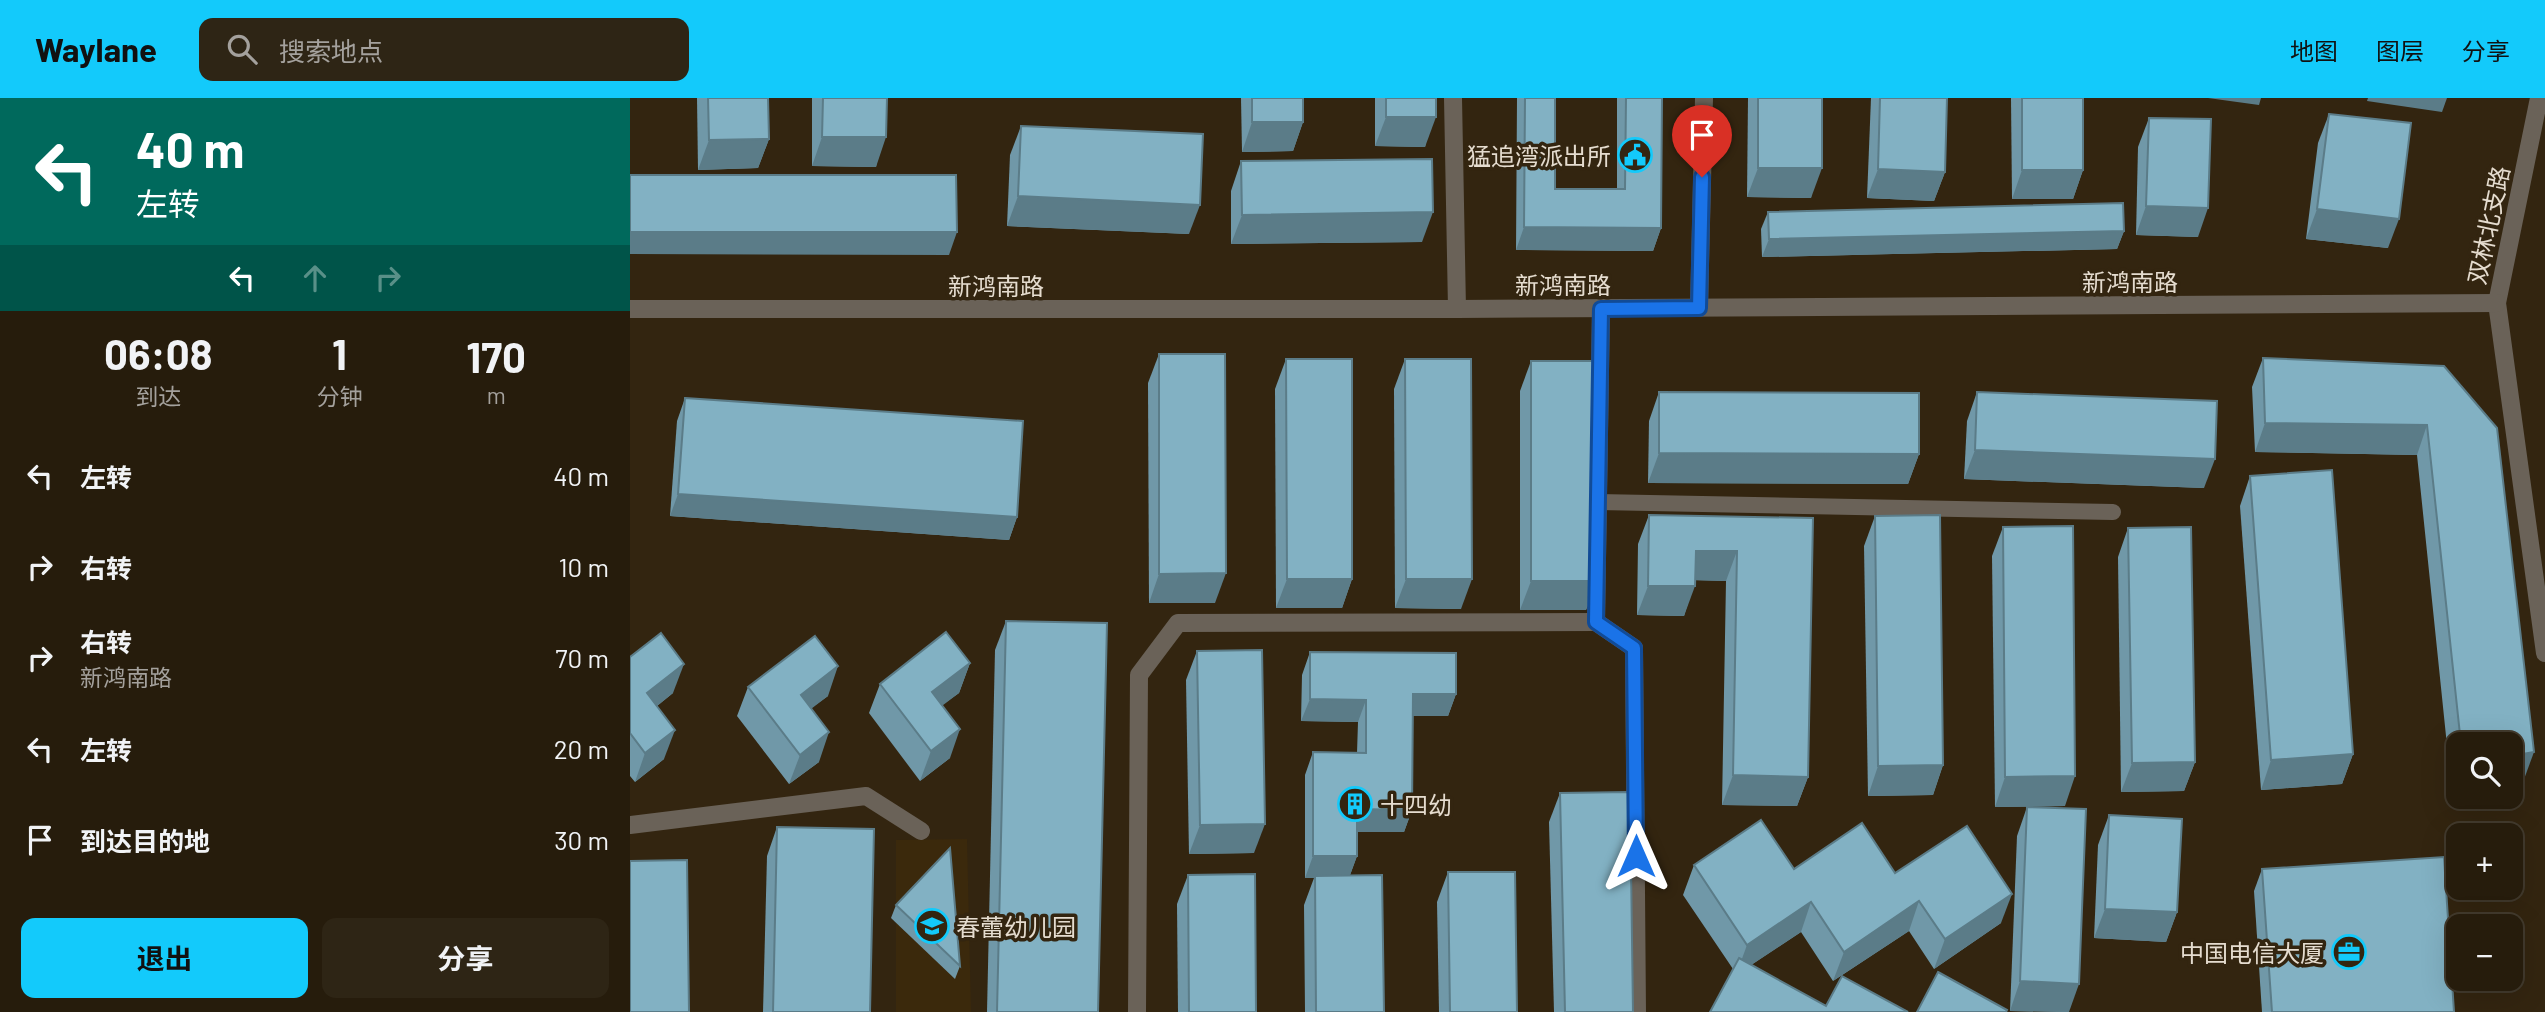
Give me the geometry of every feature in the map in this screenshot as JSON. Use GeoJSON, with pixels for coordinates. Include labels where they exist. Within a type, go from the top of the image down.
{"type":"FeatureCollection","features":[{"type":"Feature","properties":{"kind":"street"},"geometry":{"type":"LineString","coordinates":[[1453,98],[1457,309]]}},
{"type":"Feature","properties":{"kind":"street"},"geometry":{"type":"LineString","coordinates":[[1699,308],[1704,98]]}},
{"type":"Feature","properties":{"kind":"street","name":"双林北支路"},"geometry":{"type":"LineString","coordinates":[[2539,98],[2497,303],[2545,653]]}},
{"type":"Feature","properties":{"kind":"street","name":"新鸿南路"},"geometry":{"type":"LineString","coordinates":[[630,309],[1601,309],[2497,303]]}},
{"type":"Feature","properties":{"kind":"street"},"geometry":{"type":"LineString","coordinates":[[1596,622],[1601,309]]}},
{"type":"Feature","properties":{"kind":"street"},"geometry":{"type":"LineString","coordinates":[[1137,1012],[1139,675],[1178,623],[1596,622],[1634,648],[1637,1012]]}},
{"type":"Feature","properties":{"kind":"street"},"geometry":{"type":"LineString","coordinates":[[630,825],[866,796],[922,831]]}},
{"type":"Feature","properties":{"kind":"lane"},"geometry":{"type":"LineString","coordinates":[[1598,502],[2113,512]]}},
{"type":"Feature","properties":{"kind":"shaded area","name":"春蕾幼儿园"},"geometry":{"type":"Polygon","coordinates":[[[967,839],[971,1012],[896,1012],[896,840],[967,839]]]}},
{"type":"Feature","properties":{"kind":"building"},"geometry":{"type":"Polygon","coordinates":[[[708,98],[768,98],[769,139],[709,140],[708,98]]]}},
{"type":"Feature","properties":{"kind":"building"},"geometry":{"type":"Polygon","coordinates":[[[823,98],[887,98],[886,137],[822,137],[823,98]]]}},
{"type":"Feature","properties":{"kind":"building"},"geometry":{"type":"Polygon","coordinates":[[[1252,98],[1303,98],[1303,122],[1252,122],[1252,98]]]}},
{"type":"Feature","properties":{"kind":"building"},"geometry":{"type":"Polygon","coordinates":[[[1386,98],[1436,98],[1436,117],[1386,117],[1386,98]]]}},
{"type":"Feature","properties":{"kind":"building","name":"猛追湾派出所"},"geometry":{"type":"Polygon","coordinates":[[[1525,98],[1555,98],[1555,189],[1625,189],[1626,98],[1662,98],[1661,228],[1524,227],[1525,98]]]}},
{"type":"Feature","properties":{"kind":"building"},"geometry":{"type":"Polygon","coordinates":[[[1758,98],[1822,98],[1822,168],[1758,168],[1758,98]]]}},
{"type":"Feature","properties":{"kind":"building"},"geometry":{"type":"Polygon","coordinates":[[[1880,98],[1947,98],[1945,172],[1878,169],[1880,98]]]}},
{"type":"Feature","properties":{"kind":"building"},"geometry":{"type":"Polygon","coordinates":[[[2022,98],[2083,98],[2083,170],[2022,170],[2022,98]]]}},
{"type":"Feature","properties":{"kind":"building"},"geometry":{"type":"Polygon","coordinates":[[[2329,114],[2411,123],[2399,219],[2317,209],[2329,114]]]}},
{"type":"Feature","properties":{"kind":"building"},"geometry":{"type":"Polygon","coordinates":[[[2149,118],[2211,119],[2208,208],[2146,206],[2149,118]]]}},
{"type":"Feature","properties":{"kind":"building"},"geometry":{"type":"Polygon","coordinates":[[[1021,126],[1203,134],[1200,205],[1018,196],[1021,126]]]}},
{"type":"Feature","properties":{"kind":"building"},"geometry":{"type":"Polygon","coordinates":[[[1432,159],[1433,212],[1242,215],[1241,161],[1432,159]]]}},
{"type":"Feature","properties":{"kind":"building"},"geometry":{"type":"Polygon","coordinates":[[[630,175],[956,175],[957,232],[630,232],[630,175]]]}},
{"type":"Feature","properties":{"kind":"building"},"geometry":{"type":"Polygon","coordinates":[[[2123,203],[2124,231],[1769,239],[1768,212],[2123,203]]]}},
{"type":"Feature","properties":{"kind":"building"},"geometry":{"type":"Polygon","coordinates":[[[1159,354],[1225,354],[1226,573],[1159,574],[1159,354]]]}},
{"type":"Feature","properties":{"kind":"building"},"geometry":{"type":"Polygon","coordinates":[[[2263,358],[2444,366],[2497,428],[2534,752],[2523,754],[2523,732],[2460,732],[2427,425],[2265,423],[2263,358]]]}},
{"type":"Feature","properties":{"kind":"building"},"geometry":{"type":"Polygon","coordinates":[[[1286,359],[1352,359],[1352,579],[1287,579],[1286,359]]]}},
{"type":"Feature","properties":{"kind":"building"},"geometry":{"type":"Polygon","coordinates":[[[1405,359],[1471,359],[1472,579],[1406,579],[1405,359]]]}},
{"type":"Feature","properties":{"kind":"building"},"geometry":{"type":"Polygon","coordinates":[[[1531,361],[1596,361],[1597,581],[1531,581],[1531,361]]]}},
{"type":"Feature","properties":{"kind":"building"},"geometry":{"type":"Polygon","coordinates":[[[1659,392],[1919,393],[1919,454],[1659,453],[1659,392]]]}},
{"type":"Feature","properties":{"kind":"building"},"geometry":{"type":"Polygon","coordinates":[[[1977,392],[2217,401],[2215,459],[1975,450],[1977,392]]]}},
{"type":"Feature","properties":{"kind":"building"},"geometry":{"type":"Polygon","coordinates":[[[685,398],[1023,421],[1017,517],[678,494],[685,398]]]}},
{"type":"Feature","properties":{"kind":"building"},"geometry":{"type":"Polygon","coordinates":[[[2332,470],[2353,754],[2271,760],[2250,476],[2332,470]]]}},
{"type":"Feature","properties":{"kind":"building"},"geometry":{"type":"Polygon","coordinates":[[[1649,515],[1813,518],[1808,777],[1733,775],[1737,551],[1696,551],[1695,586],[1648,586],[1649,515]]]}},
{"type":"Feature","properties":{"kind":"building"},"geometry":{"type":"Polygon","coordinates":[[[1940,515],[1943,765],[1878,766],[1875,516],[1940,515]]]}},
{"type":"Feature","properties":{"kind":"building"},"geometry":{"type":"Polygon","coordinates":[[[2073,526],[2075,776],[2005,777],[2003,527],[2073,526]]]}},
{"type":"Feature","properties":{"kind":"building"},"geometry":{"type":"Polygon","coordinates":[[[2191,527],[2195,762],[2132,763],[2128,528],[2191,527]]]}},
{"type":"Feature","properties":{"kind":"building"},"geometry":{"type":"Polygon","coordinates":[[[1006,621],[1107,623],[1098,1012],[997,1012],[1006,621]]]}},
{"type":"Feature","properties":{"kind":"building"},"geometry":{"type":"Polygon","coordinates":[[[946,632],[970,663],[932,692],[960,729],[931,751],[880,684],[946,632]]]}},
{"type":"Feature","properties":{"kind":"building"},"geometry":{"type":"Polygon","coordinates":[[[661,633],[684,664],[647,693],[675,730],[645,753],[630,733],[630,657],[661,633]]]}},
{"type":"Feature","properties":{"kind":"building"},"geometry":{"type":"Polygon","coordinates":[[[815,636],[838,666],[801,695],[829,732],[800,755],[748,687],[815,636]]]}},
{"type":"Feature","properties":{"kind":"building"},"geometry":{"type":"Polygon","coordinates":[[[1262,650],[1265,824],[1200,825],[1197,651],[1262,650]]]}},
{"type":"Feature","properties":{"kind":"building","name":"十四幼"},"geometry":{"type":"Polygon","coordinates":[[[1310,652],[1456,653],[1456,694],[1413,694],[1412,810],[1357,809],[1357,856],[1313,856],[1313,752],[1366,753],[1366,700],[1310,699],[1310,652]]]}},
{"type":"Feature","properties":{"kind":"building"},"geometry":{"type":"Polygon","coordinates":[[[1630,792],[1633,1012],[1565,1012],[1560,793],[1630,792]]]}},
{"type":"Feature","properties":{"kind":"building"},"geometry":{"type":"Polygon","coordinates":[[[2027,807],[2086,809],[2079,984],[2020,981],[2027,807]]]}},
{"type":"Feature","properties":{"kind":"building"},"geometry":{"type":"Polygon","coordinates":[[[2109,815],[2182,819],[2177,912],[2105,909],[2109,815]]]}},
{"type":"Feature","properties":{"kind":"building"},"geometry":{"type":"Polygon","coordinates":[[[1761,820],[1794,869],[1862,823],[1895,873],[1967,826],[2012,894],[1945,939],[1919,901],[1844,952],[1811,902],[1747,945],[1694,865],[1761,820]]]}},
{"type":"Feature","properties":{"kind":"building"},"geometry":{"type":"Polygon","coordinates":[[[777,827],[874,829],[870,1012],[773,1012],[777,827]]]}},
{"type":"Feature","properties":{"kind":"building"},"geometry":{"type":"Polygon","coordinates":[[[950,848],[960,966],[896,905],[950,848]]]}},
{"type":"Feature","properties":{"kind":"building","name":"中国电信大厦"},"geometry":{"type":"Polygon","coordinates":[[[2444,857],[2448,914],[2446,991],[2453,991],[2454,1012],[2272,1012],[2262,869],[2444,857]]]}},
{"type":"Feature","properties":{"kind":"building"},"geometry":{"type":"Polygon","coordinates":[[[687,860],[689,1012],[630,1012],[630,861],[687,860]]]}},
{"type":"Feature","properties":{"kind":"building"},"geometry":{"type":"Polygon","coordinates":[[[1448,872],[1515,872],[1517,1012],[1450,1012],[1448,872]]]}},
{"type":"Feature","properties":{"kind":"building"},"geometry":{"type":"Polygon","coordinates":[[[1255,874],[1256,1012],[1189,1012],[1188,875],[1255,874]]]}},
{"type":"Feature","properties":{"kind":"building"},"geometry":{"type":"Polygon","coordinates":[[[1382,875],[1384,1012],[1316,1012],[1315,876],[1382,875]]]}},
{"type":"Feature","properties":{"kind":"building"},"geometry":{"type":"Polygon","coordinates":[[[1739,958],[1826,1006],[1842,976],[1908,1012],[1710,1012],[1739,958]]]}},
{"type":"Feature","properties":{"kind":"building"},"geometry":{"type":"Polygon","coordinates":[[[1938,972],[2007,1010],[2006,1012],[1917,1012],[1938,972]]]}},
{"type":"Feature","properties":{"kind":"place","name":"猛追湾派出所"},"geometry":{"type":"Point","coordinates":[1635,155]}},
{"type":"Feature","properties":{"kind":"place","name":"十四幼"},"geometry":{"type":"Point","coordinates":[1355,804]}},
{"type":"Feature","properties":{"kind":"place","name":"春蕾幼儿园"},"geometry":{"type":"Point","coordinates":[932,926]}},
{"type":"Feature","properties":{"kind":"place","name":"中国电信大厦"},"geometry":{"type":"Point","coordinates":[2349,952]}},
{"type":"Feature","properties":{"kind":"route"},"geometry":{"type":"LineString","coordinates":[[1636,856],[1634,648],[1596,622],[1601,309],[1699,308],[1702,177]]}}]}
